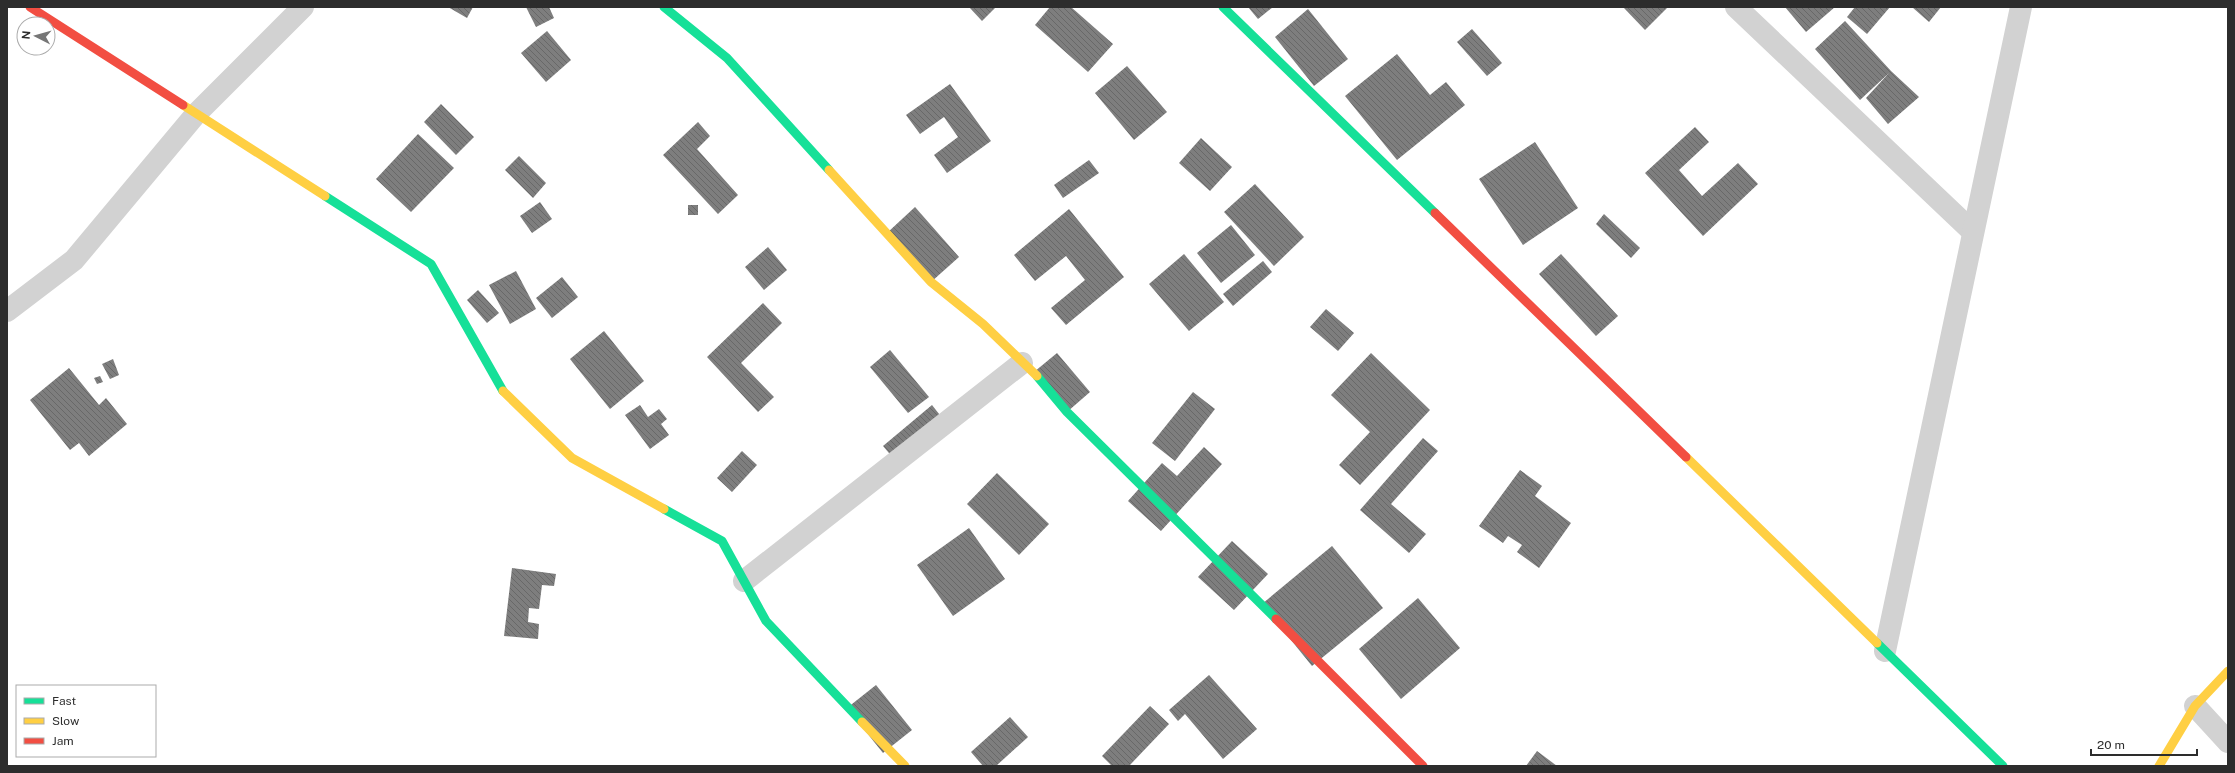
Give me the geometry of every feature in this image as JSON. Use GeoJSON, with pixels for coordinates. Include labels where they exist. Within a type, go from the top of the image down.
{"type":"FeatureCollection","features":[{"type":"Feature","properties":{"kind":"street"},"geometry":{"type":"LineString","coordinates":[[30,7],[430,264],[501,389],[572,458],[722,541],[766,621],[905,766]]}},
{"type":"Feature","properties":{"kind":"street"},"geometry":{"type":"LineString","coordinates":[[7,311],[74,260],[196,114],[303,7]]}},
{"type":"Feature","properties":{"kind":"street"},"geometry":{"type":"LineString","coordinates":[[664,7],[727,58],[931,282],[983,324],[1022,363],[1034,372],[1068,412],[1423,766]]}},
{"type":"Feature","properties":{"kind":"street"},"geometry":{"type":"LineString","coordinates":[[1223,7],[2003,766]]}},
{"type":"Feature","properties":{"kind":"street"},"geometry":{"type":"LineString","coordinates":[[1736,7],[1973,232]]}},
{"type":"Feature","properties":{"kind":"street"},"geometry":{"type":"LineString","coordinates":[[1885,651],[2021,7]]}},
{"type":"Feature","properties":{"kind":"street"},"geometry":{"type":"LineString","coordinates":[[744,581],[1022,363]]}},
{"type":"Feature","properties":{"kind":"street"},"geometry":{"type":"LineString","coordinates":[[2159,766],[2195,706],[2228,671]]}},
{"type":"Feature","properties":{"kind":"street"},"geometry":{"type":"LineString","coordinates":[[2195,706],[2228,742]]}},
{"type":"Feature","properties":{"kind":"building"},"geometry":{"type":"Polygon","coordinates":[[[448,7],[473,7],[467,18],[448,7]]]}},
{"type":"Feature","properties":{"kind":"building"},"geometry":{"type":"Polygon","coordinates":[[[526,7],[549,7],[554,18],[536,27],[526,7]]]}},
{"type":"Feature","properties":{"kind":"building"},"geometry":{"type":"Polygon","coordinates":[[[969,7],[996,7],[982,21],[969,7]]]}},
{"type":"Feature","properties":{"kind":"building"},"geometry":{"type":"Polygon","coordinates":[[[1050,7],[1071,7],[1113,44],[1088,72],[1035,25],[1050,7]]]}},
{"type":"Feature","properties":{"kind":"building"},"geometry":{"type":"Polygon","coordinates":[[[1248,7],[1273,7],[1258,19],[1248,7]]]}},
{"type":"Feature","properties":{"kind":"building"},"geometry":{"type":"Polygon","coordinates":[[[1623,7],[1666,7],[1667,8],[1645,30],[1623,7]]]}},
{"type":"Feature","properties":{"kind":"building"},"geometry":{"type":"Polygon","coordinates":[[[1785,7],[1835,7],[1806,32],[1785,7]]]}},
{"type":"Feature","properties":{"kind":"building"},"geometry":{"type":"Polygon","coordinates":[[[1855,7],[1890,7],[1867,34],[1847,17],[1855,7]]]}},
{"type":"Feature","properties":{"kind":"building"},"geometry":{"type":"Polygon","coordinates":[[[1912,7],[1941,7],[1929,22],[1912,7]]]}},
{"type":"Feature","properties":{"kind":"building"},"geometry":{"type":"Polygon","coordinates":[[[1308,9],[1348,59],[1314,86],[1275,37],[1308,9]]]}},
{"type":"Feature","properties":{"kind":"building"},"geometry":{"type":"Polygon","coordinates":[[[1845,21],[1891,71],[1919,97],[1888,124],[1866,98],[1889,73],[1860,100],[1815,49],[1845,21]]]}},
{"type":"Feature","properties":{"kind":"building"},"geometry":{"type":"Polygon","coordinates":[[[1472,29],[1502,63],[1487,76],[1457,42],[1472,29]]]}},
{"type":"Feature","properties":{"kind":"building"},"geometry":{"type":"Polygon","coordinates":[[[547,31],[571,60],[546,82],[521,53],[547,31]]]}},
{"type":"Feature","properties":{"kind":"building"},"geometry":{"type":"Polygon","coordinates":[[[1397,54],[1430,95],[1446,82],[1465,105],[1397,160],[1345,96],[1397,54]]]}},
{"type":"Feature","properties":{"kind":"building"},"geometry":{"type":"Polygon","coordinates":[[[1127,66],[1167,112],[1134,140],[1095,93],[1127,66]]]}},
{"type":"Feature","properties":{"kind":"building"},"geometry":{"type":"Polygon","coordinates":[[[950,84],[991,141],[947,173],[934,155],[958,137],[944,117],[920,134],[906,115],[950,84]]]}},
{"type":"Feature","properties":{"kind":"building"},"geometry":{"type":"Polygon","coordinates":[[[441,104],[474,137],[456,155],[424,122],[441,104]]]}},
{"type":"Feature","properties":{"kind":"building"},"geometry":{"type":"Polygon","coordinates":[[[698,122],[710,136],[697,149],[738,195],[718,214],[663,155],[698,122]]]}},
{"type":"Feature","properties":{"kind":"building"},"geometry":{"type":"Polygon","coordinates":[[[1695,127],[1709,142],[1679,170],[1702,196],[1738,163],[1758,184],[1703,236],[1645,173],[1695,127]]]}},
{"type":"Feature","properties":{"kind":"building"},"geometry":{"type":"Polygon","coordinates":[[[418,134],[454,168],[411,212],[376,179],[418,134]]]}},
{"type":"Feature","properties":{"kind":"building"},"geometry":{"type":"Polygon","coordinates":[[[1201,138],[1232,167],[1210,191],[1179,163],[1201,138]]]}},
{"type":"Feature","properties":{"kind":"building"},"geometry":{"type":"Polygon","coordinates":[[[1535,142],[1578,208],[1523,245],[1479,179],[1535,142]]]}},
{"type":"Feature","properties":{"kind":"building"},"geometry":{"type":"Polygon","coordinates":[[[519,156],[546,183],[533,198],[505,170],[519,156]]]}},
{"type":"Feature","properties":{"kind":"building"},"geometry":{"type":"Polygon","coordinates":[[[1089,160],[1099,173],[1063,198],[1054,185],[1089,160]]]}},
{"type":"Feature","properties":{"kind":"building"},"geometry":{"type":"Polygon","coordinates":[[[1255,184],[1304,237],[1274,266],[1224,212],[1255,184]]]}},
{"type":"Feature","properties":{"kind":"building"},"geometry":{"type":"Polygon","coordinates":[[[540,202],[552,219],[532,233],[520,216],[540,202]]]}},
{"type":"Feature","properties":{"kind":"building"},"geometry":{"type":"Polygon","coordinates":[[[688,205],[698,205],[698,215],[688,215],[688,205]]]}},
{"type":"Feature","properties":{"kind":"building"},"geometry":{"type":"Polygon","coordinates":[[[915,207],[959,257],[931,282],[887,233],[915,207]]]}},
{"type":"Feature","properties":{"kind":"building"},"geometry":{"type":"Polygon","coordinates":[[[1069,209],[1124,277],[1066,325],[1051,308],[1085,280],[1066,256],[1035,281],[1014,255],[1069,209]]]}},
{"type":"Feature","properties":{"kind":"building"},"geometry":{"type":"Polygon","coordinates":[[[1604,214],[1640,248],[1631,258],[1596,224],[1604,214]]]}},
{"type":"Feature","properties":{"kind":"building"},"geometry":{"type":"Polygon","coordinates":[[[1231,225],[1255,255],[1221,283],[1197,253],[1231,225]]]}},
{"type":"Feature","properties":{"kind":"building"},"geometry":{"type":"Polygon","coordinates":[[[768,247],[787,270],[764,290],[745,267],[768,247]]]}},
{"type":"Feature","properties":{"kind":"building"},"geometry":{"type":"Polygon","coordinates":[[[1184,254],[1224,302],[1189,331],[1149,284],[1184,254]]]}},
{"type":"Feature","properties":{"kind":"building"},"geometry":{"type":"Polygon","coordinates":[[[1561,254],[1618,316],[1596,336],[1539,274],[1561,254]]]}},
{"type":"Feature","properties":{"kind":"building"},"geometry":{"type":"Polygon","coordinates":[[[1263,261],[1272,272],[1233,306],[1223,294],[1263,261]]]}},
{"type":"Feature","properties":{"kind":"building"},"geometry":{"type":"Polygon","coordinates":[[[516,271],[536,309],[510,324],[489,285],[516,271]]]}},
{"type":"Feature","properties":{"kind":"building"},"geometry":{"type":"Polygon","coordinates":[[[562,277],[578,297],[552,318],[536,298],[562,277]]]}},
{"type":"Feature","properties":{"kind":"building"},"geometry":{"type":"Polygon","coordinates":[[[478,290],[499,313],[487,323],[467,300],[478,290]]]}},
{"type":"Feature","properties":{"kind":"building"},"geometry":{"type":"Polygon","coordinates":[[[763,303],[782,323],[741,363],[774,397],[758,412],[707,357],[763,303]]]}},
{"type":"Feature","properties":{"kind":"building"},"geometry":{"type":"Polygon","coordinates":[[[1326,309],[1354,333],[1338,351],[1310,327],[1326,309]]]}},
{"type":"Feature","properties":{"kind":"building"},"geometry":{"type":"Polygon","coordinates":[[[604,331],[644,381],[610,409],[570,359],[604,331]]]}},
{"type":"Feature","properties":{"kind":"building"},"geometry":{"type":"Polygon","coordinates":[[[890,350],[929,397],[908,413],[870,367],[890,350]]]}},
{"type":"Feature","properties":{"kind":"building"},"geometry":{"type":"Polygon","coordinates":[[[1057,353],[1090,392],[1067,412],[1034,372],[1057,353]]]}},
{"type":"Feature","properties":{"kind":"building"},"geometry":{"type":"Polygon","coordinates":[[[1371,353],[1430,410],[1360,485],[1339,465],[1370,432],[1331,395],[1371,353]]]}},
{"type":"Feature","properties":{"kind":"building"},"geometry":{"type":"Polygon","coordinates":[[[113,359],[119,375],[110,379],[102,364],[113,359]]]}},
{"type":"Feature","properties":{"kind":"building"},"geometry":{"type":"Polygon","coordinates":[[[69,368],[99,405],[106,398],[127,424],[89,456],[79,443],[70,450],[30,400],[69,368]]]}},
{"type":"Feature","properties":{"kind":"building"},"geometry":{"type":"Polygon","coordinates":[[[100,376],[103,382],[97,384],[94,378],[100,376]]]}},
{"type":"Feature","properties":{"kind":"building"},"geometry":{"type":"Polygon","coordinates":[[[1193,392],[1215,409],[1175,461],[1152,443],[1193,392]]]}},
{"type":"Feature","properties":{"kind":"building"},"geometry":{"type":"Polygon","coordinates":[[[640,405],[648,417],[659,409],[667,419],[661,424],[669,435],[650,449],[625,415],[640,405]]]}},
{"type":"Feature","properties":{"kind":"building"},"geometry":{"type":"Polygon","coordinates":[[[932,405],[943,419],[894,459],[883,446],[932,405]]]}},
{"type":"Feature","properties":{"kind":"building"},"geometry":{"type":"Polygon","coordinates":[[[1423,438],[1438,451],[1391,504],[1426,534],[1409,553],[1360,510],[1423,438]]]}},
{"type":"Feature","properties":{"kind":"building"},"geometry":{"type":"Polygon","coordinates":[[[1204,447],[1222,464],[1161,531],[1128,501],[1162,463],[1177,476],[1204,447]]]}},
{"type":"Feature","properties":{"kind":"building"},"geometry":{"type":"Polygon","coordinates":[[[742,451],[757,465],[732,492],[717,478],[742,451]]]}},
{"type":"Feature","properties":{"kind":"building"},"geometry":{"type":"Polygon","coordinates":[[[1520,470],[1542,486],[1535,496],[1571,523],[1539,568],[1517,552],[1522,545],[1508,536],[1503,543],[1479,526],[1520,470]]]}},
{"type":"Feature","properties":{"kind":"building"},"geometry":{"type":"Polygon","coordinates":[[[997,473],[1049,524],[1019,555],[967,504],[997,473]]]}},
{"type":"Feature","properties":{"kind":"building"},"geometry":{"type":"Polygon","coordinates":[[[969,528],[1005,579],[953,616],[917,565],[969,528]]]}},
{"type":"Feature","properties":{"kind":"building"},"geometry":{"type":"Polygon","coordinates":[[[1232,541],[1268,574],[1234,610],[1198,577],[1232,541]]]}},
{"type":"Feature","properties":{"kind":"building"},"geometry":{"type":"Polygon","coordinates":[[[1332,546],[1383,608],[1312,666],[1262,604],[1332,546]]]}},
{"type":"Feature","properties":{"kind":"building"},"geometry":{"type":"Polygon","coordinates":[[[512,568],[556,574],[554,586],[542,585],[539,609],[529,608],[528,622],[539,624],[538,639],[504,636],[512,568]]]}},
{"type":"Feature","properties":{"kind":"building"},"geometry":{"type":"Polygon","coordinates":[[[1418,598],[1460,648],[1401,699],[1359,649],[1418,598]]]}},
{"type":"Feature","properties":{"kind":"building"},"geometry":{"type":"Polygon","coordinates":[[[1209,675],[1257,729],[1223,759],[1185,714],[1178,721],[1169,710],[1209,675]]]}},
{"type":"Feature","properties":{"kind":"building"},"geometry":{"type":"Polygon","coordinates":[[[876,685],[912,730],[883,753],[847,708],[876,685]]]}},
{"type":"Feature","properties":{"kind":"building"},"geometry":{"type":"Polygon","coordinates":[[[1150,706],[1169,724],[1129,766],[1112,766],[1102,756],[1150,706]]]}},
{"type":"Feature","properties":{"kind":"building"},"geometry":{"type":"Polygon","coordinates":[[[1010,717],[1028,737],[996,766],[983,766],[971,752],[1010,717]]]}},
{"type":"Feature","properties":{"kind":"building"},"geometry":{"type":"Polygon","coordinates":[[[1537,751],[1557,766],[1526,766],[1537,751]]]}},
{"type":"Feature","properties":{"kind":"traffic: fast"},"geometry":{"type":"LineString","coordinates":[[664,7],[727,58],[829,170]]}},
{"type":"Feature","properties":{"kind":"traffic: fast"},"geometry":{"type":"LineString","coordinates":[[1223,7],[1435,213]]}},
{"type":"Feature","properties":{"kind":"traffic: fast"},"geometry":{"type":"LineString","coordinates":[[325,196],[431,264],[503,391]]}},
{"type":"Feature","properties":{"kind":"traffic: fast"},"geometry":{"type":"LineString","coordinates":[[1037,376],[1067,412],[1276,619]]}},
{"type":"Feature","properties":{"kind":"traffic: fast"},"geometry":{"type":"LineString","coordinates":[[664,509],[722,541],[766,621],[862,722]]}},
{"type":"Feature","properties":{"kind":"traffic: fast"},"geometry":{"type":"LineString","coordinates":[[1877,643],[2003,766]]}},
{"type":"Feature","properties":{"kind":"traffic: slow"},"geometry":{"type":"LineString","coordinates":[[183,105],[325,196]]}},
{"type":"Feature","properties":{"kind":"traffic: slow"},"geometry":{"type":"LineString","coordinates":[[829,170],[931,282],[983,324],[1037,376]]}},
{"type":"Feature","properties":{"kind":"traffic: slow"},"geometry":{"type":"LineString","coordinates":[[503,391],[572,458],[664,509]]}},
{"type":"Feature","properties":{"kind":"traffic: slow"},"geometry":{"type":"LineString","coordinates":[[1686,457],[1877,643]]}},
{"type":"Feature","properties":{"kind":"traffic: slow"},"geometry":{"type":"LineString","coordinates":[[2159,766],[2195,706],[2228,671]]}},
{"type":"Feature","properties":{"kind":"traffic: slow"},"geometry":{"type":"LineString","coordinates":[[862,722],[905,766]]}},
{"type":"Feature","properties":{"kind":"traffic: jam"},"geometry":{"type":"LineString","coordinates":[[30,7],[183,105]]}},
{"type":"Feature","properties":{"kind":"traffic: jam"},"geometry":{"type":"LineString","coordinates":[[1435,213],[1686,457]]}},
{"type":"Feature","properties":{"kind":"traffic: jam"},"geometry":{"type":"LineString","coordinates":[[1276,619],[1423,766]]}}]}
